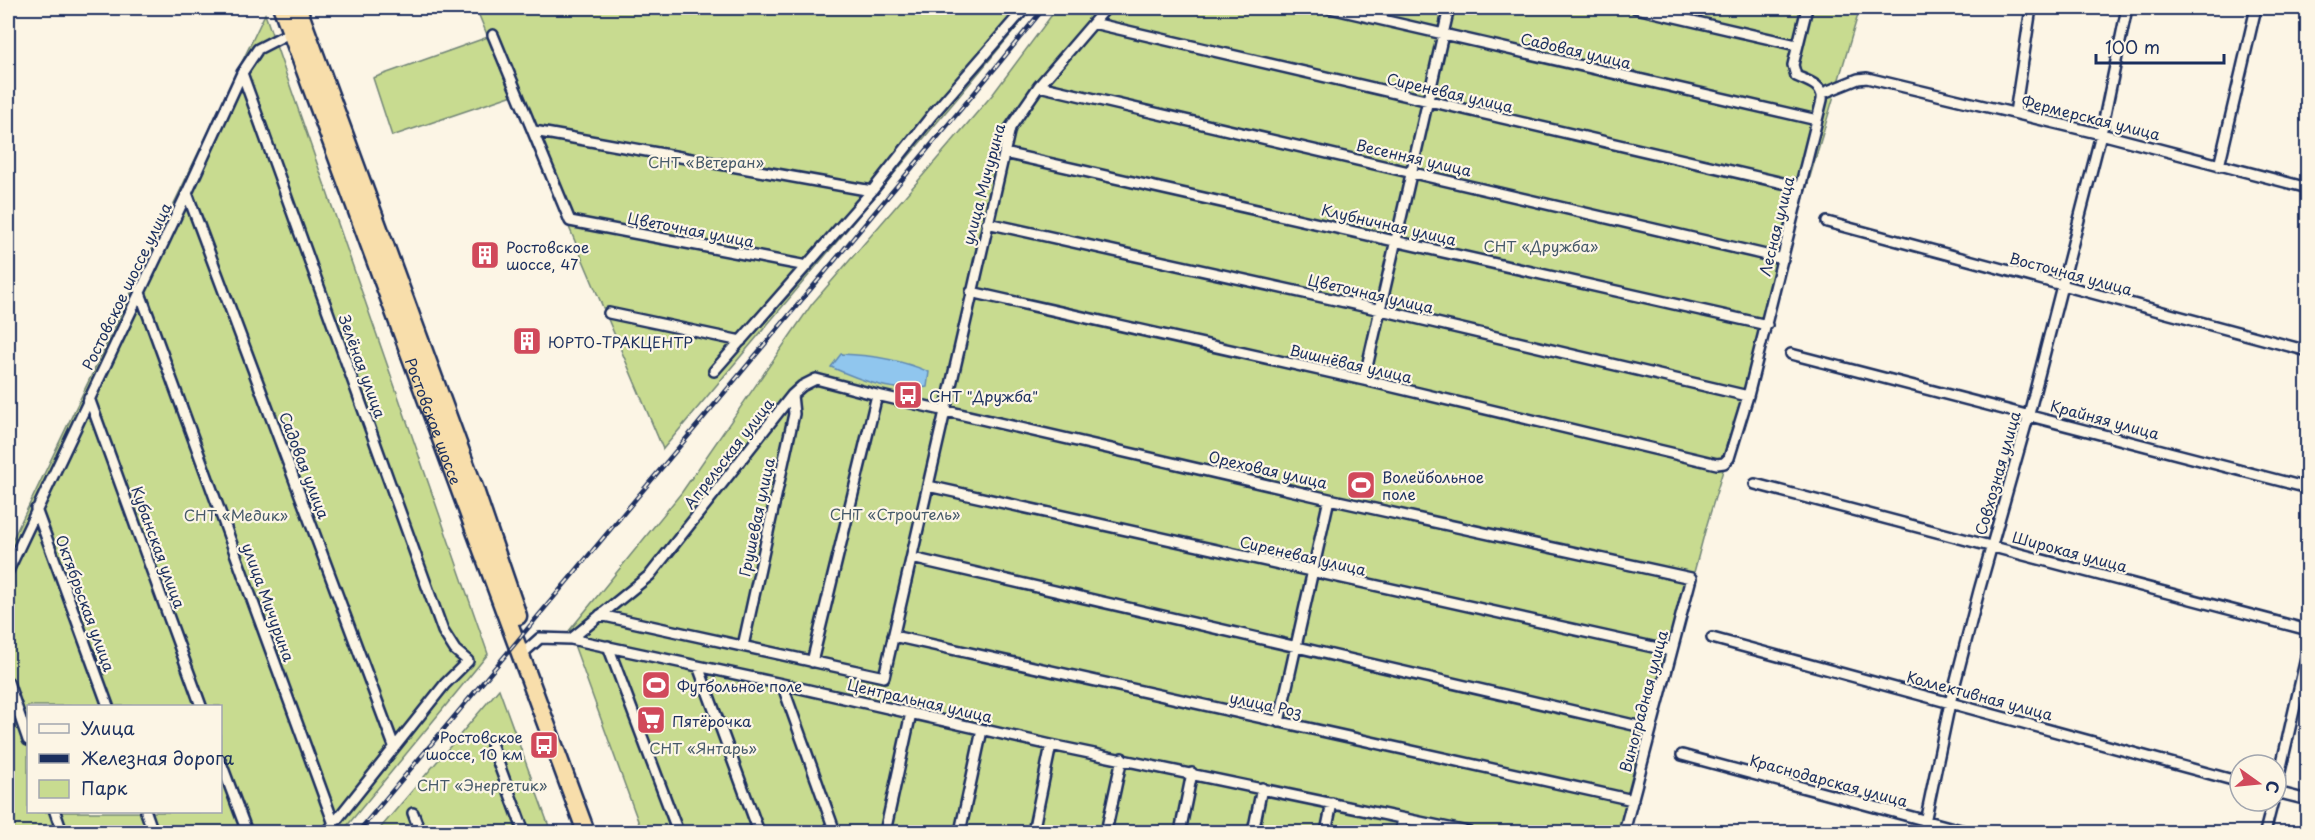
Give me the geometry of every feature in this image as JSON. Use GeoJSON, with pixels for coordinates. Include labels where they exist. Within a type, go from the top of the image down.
{"type":"FeatureCollection","features":[{"type":"Feature","properties":{"kind":"highway","name":"Ростовское шоссе"},"geometry":{"type":"LineString","coordinates":[[282,8],[298,29],[475,490],[525,651],[586,832]]}},
{"type":"Feature","properties":{"kind":"highway","name":"Ростовское шоссе"},"geometry":{"type":"LineString","coordinates":[[298,8],[298,29]]}},
{"type":"Feature","properties":{"kind":"highway","name":"Ростовское шоссе"},"geometry":{"type":"LineString","coordinates":[[525,651],[598,832]]}},
{"type":"Feature","properties":{"kind":"street"},"geometry":{"type":"LineString","coordinates":[[714,371],[872,191],[932,115],[1025,8]]}},
{"type":"Feature","properties":{"kind":"street","name":"улица Мичурина"},"geometry":{"type":"LineString","coordinates":[[812,662],[884,677],[1010,128],[1039,86],[1106,8]]}},
{"type":"Feature","properties":{"kind":"street","name":"Садовая улица"},"geometry":{"type":"LineString","coordinates":[[1330,8],[1817,120]]}},
{"type":"Feature","properties":{"kind":"street"},"geometry":{"type":"LineString","coordinates":[[1364,381],[1449,8]]}},
{"type":"Feature","properties":{"kind":"street"},"geometry":{"type":"LineString","coordinates":[[1636,8],[1796,45]]}},
{"type":"Feature","properties":{"kind":"street"},"geometry":{"type":"LineString","coordinates":[[1806,8],[1792,65],[1796,76],[1820,88],[1823,93]]}},
{"type":"Feature","properties":{"kind":"street"},"geometry":{"type":"LineString","coordinates":[[2015,113],[2031,8]]}},
{"type":"Feature","properties":{"kind":"street","name":"Совхозная улица"},"geometry":{"type":"LineString","coordinates":[[1925,822],[1950,703],[2063,286],[2101,134],[2127,8]]}},
{"type":"Feature","properties":{"kind":"street"},"geometry":{"type":"LineString","coordinates":[[2219,166],[2256,8]]}},
{"type":"Feature","properties":{"kind":"street","name":"Сиреневая улица"},"geometry":{"type":"LineString","coordinates":[[1093,23],[1800,187]]}},
{"type":"Feature","properties":{"kind":"street","name":"Ростовское шоссе улица"},"geometry":{"type":"LineString","coordinates":[[8,571],[242,73],[258,49],[298,29]]}},
{"type":"Feature","properties":{"kind":"street"},"geometry":{"type":"LineString","coordinates":[[493,35],[534,131],[872,191]]}},
{"type":"Feature","properties":{"kind":"street","name":"Зелёная улица"},"geometry":{"type":"LineString","coordinates":[[242,73],[443,631],[455,650],[468,661],[445,684],[394,746]]}},
{"type":"Feature","properties":{"kind":"street","name":"Фермерская улица"},"geometry":{"type":"LineString","coordinates":[[1823,93],[1858,79],[1867,78],[2101,134],[2307,188]]}},
{"type":"Feature","properties":{"kind":"street","name":"Весенняя улица"},"geometry":{"type":"LineString","coordinates":[[1039,86],[1783,259]]}},
{"type":"Feature","properties":{"kind":"street","name":"Лесная улица"},"geometry":{"type":"LineString","coordinates":[[1724,463],[1728,458],[1748,396],[1767,325],[1823,93]]}},
{"type":"Feature","properties":{"kind":"street","name":"Цветочная улица"},"geometry":{"type":"LineString","coordinates":[[534,131],[570,221],[807,266]]}},
{"type":"Feature","properties":{"kind":"street","name":"Клубничная улица"},"geometry":{"type":"LineString","coordinates":[[1004,153],[1767,325]]}},
{"type":"Feature","properties":{"kind":"street","name":"Садовая улица"},"geometry":{"type":"LineString","coordinates":[[187,193],[394,746]]}},
{"type":"Feature","properties":{"kind":"street","name":"Восточная улица"},"geometry":{"type":"LineString","coordinates":[[1827,222],[2307,351]]}},
{"type":"Feature","properties":{"kind":"street","name":"Цветочная улица"},"geometry":{"type":"LineString","coordinates":[[987,223],[1381,310],[1748,396]]}},
{"type":"Feature","properties":{"kind":"street","name":"улица Мичурина"},"geometry":{"type":"LineString","coordinates":[[139,290],[334,824]]}},
{"type":"Feature","properties":{"kind":"street","name":"Вишнёвая улица"},"geometry":{"type":"LineString","coordinates":[[971,292],[1717,464],[1724,463]]}},
{"type":"Feature","properties":{"kind":"street"},"geometry":{"type":"LineString","coordinates":[[609,313],[741,341]]}},
{"type":"Feature","properties":{"kind":"street","name":"Крайняя улица"},"geometry":{"type":"LineString","coordinates":[[1791,354],[2307,488]]}},
{"type":"Feature","properties":{"kind":"street","name":"Апрельская улица"},"geometry":{"type":"LineString","coordinates":[[571,639],[650,575],[792,395],[802,386],[816,379],[944,410]]}},
{"type":"Feature","properties":{"kind":"street","name":"Грушевая улица"},"geometry":{"type":"LineString","coordinates":[[743,646],[794,414],[792,395]]}},
{"type":"Feature","properties":{"kind":"street"},"geometry":{"type":"LineString","coordinates":[[600,615],[812,662],[877,395]]}},
{"type":"Feature","properties":{"kind":"street","name":"Кубанская улица"},"geometry":{"type":"LineString","coordinates":[[89,398],[201,705]]}},
{"type":"Feature","properties":{"kind":"street","name":"Ореховая улица"},"geometry":{"type":"LineString","coordinates":[[944,410],[1329,499],[1691,578]]}},
{"type":"Feature","properties":{"kind":"street","name":"Широкая улица"},"geometry":{"type":"LineString","coordinates":[[1755,484],[2307,630]]}},
{"type":"Feature","properties":{"kind":"street","name":"Сиреневая улица"},"geometry":{"type":"LineString","coordinates":[[928,486],[1671,651]]}},
{"type":"Feature","properties":{"kind":"street"},"geometry":{"type":"LineString","coordinates":[[1278,722],[1314,573],[1329,499]]}},
{"type":"Feature","properties":{"kind":"street","name":"Октябрьская улица"},"geometry":{"type":"LineString","coordinates":[[36,509],[108,705]]}},
{"type":"Feature","properties":{"kind":"street"},"geometry":{"type":"LineString","coordinates":[[912,558],[1651,729]]}},
{"type":"Feature","properties":{"kind":"street","name":"Виноградная улица"},"geometry":{"type":"LineString","coordinates":[[1624,832],[1691,578]]}},
{"type":"Feature","properties":{"kind":"street","name":"улица Роз"},"geometry":{"type":"LineString","coordinates":[[893,636],[1633,800]]}},
{"type":"Feature","properties":{"kind":"street","name":"Центральная улица"},"geometry":{"type":"LineString","coordinates":[[525,651],[540,638],[571,639],[608,646],[982,730],[1468,832]]}},
{"type":"Feature","properties":{"kind":"street","name":"Коллективная улица"},"geometry":{"type":"LineString","coordinates":[[1712,638],[2228,779]]}},
{"type":"Feature","properties":{"kind":"street"},"geometry":{"type":"LineString","coordinates":[[608,646],[678,832]]}},
{"type":"Feature","properties":{"kind":"street"},"geometry":{"type":"LineString","coordinates":[[2284,753],[2307,649]]}},
{"type":"Feature","properties":{"kind":"street"},"geometry":{"type":"LineString","coordinates":[[698,666],[759,832]]}},
{"type":"Feature","properties":{"kind":"street"},"geometry":{"type":"LineString","coordinates":[[8,682],[27,737]]}},
{"type":"Feature","properties":{"kind":"street"},"geometry":{"type":"LineString","coordinates":[[782,684],[835,832]]}},
{"type":"Feature","properties":{"kind":"street"},"geometry":{"type":"LineString","coordinates":[[885,832],[911,713]]}},
{"type":"Feature","properties":{"kind":"street"},"geometry":{"type":"LineString","coordinates":[[960,832],[982,730]]}},
{"type":"Feature","properties":{"kind":"street"},"geometry":{"type":"LineString","coordinates":[[1033,832],[1052,745]]}},
{"type":"Feature","properties":{"kind":"street"},"geometry":{"type":"LineString","coordinates":[[327,832],[394,746]]}},
{"type":"Feature","properties":{"kind":"street"},"geometry":{"type":"LineString","coordinates":[[492,746],[524,832]]}},
{"type":"Feature","properties":{"kind":"street","name":"Краснодарская улица"},"geometry":{"type":"LineString","coordinates":[[1682,755],[1968,832]]}},
{"type":"Feature","properties":{"kind":"street"},"geometry":{"type":"LineString","coordinates":[[1106,832],[1122,758]]}},
{"type":"Feature","properties":{"kind":"street"},"geometry":{"type":"LineString","coordinates":[[222,764],[247,832]]}},
{"type":"Feature","properties":{"kind":"street"},"geometry":{"type":"LineString","coordinates":[[1180,832],[1192,773]]}},
{"type":"Feature","properties":{"kind":"street"},"geometry":{"type":"LineString","coordinates":[[1253,832],[1262,788]]}},
{"type":"Feature","properties":{"kind":"street"},"geometry":{"type":"LineString","coordinates":[[2288,794],[2307,800]]}},
{"type":"Feature","properties":{"kind":"street"},"geometry":{"type":"LineString","coordinates":[[1326,832],[1332,803]]}},
{"type":"Feature","properties":{"kind":"street"},"geometry":{"type":"LineString","coordinates":[[55,813],[62,832]]}},
{"type":"Feature","properties":{"kind":"street"},"geometry":{"type":"LineString","coordinates":[[146,813],[153,832]]}},
{"type":"Feature","properties":{"kind":"street"},"geometry":{"type":"LineString","coordinates":[[413,813],[420,832]]}},
{"type":"Feature","properties":{"kind":"street"},"geometry":{"type":"LineString","coordinates":[[2265,832],[2270,813]]}},
{"type":"Feature","properties":{"kind":"street"},"geometry":{"type":"LineString","coordinates":[[1400,832],[1402,819]]}},
{"type":"Feature","properties":{"kind":"green space","name":"СНТ «Ветеран»"},"geometry":{"type":"Polygon","coordinates":[[[476,8],[1033,8],[663,449],[513,95],[392,136],[373,78],[488,37],[476,8]]]}},
{"type":"Feature","properties":{"kind":"green space"},"geometry":{"type":"Polygon","coordinates":[[[1057,8],[1860,8],[1705,531],[1625,832],[642,832],[569,631],[682,492],[812,304],[993,94],[1057,8]]]}},
{"type":"Feature","properties":{"kind":"green space","name":"СНТ «Медик»"},"geometry":{"type":"Polygon","coordinates":[[[265,14],[488,654],[342,832],[8,832],[8,549],[265,14]]]}},
{"type":"Feature","properties":{"kind":"green space","name":"СНТ «Энергетик»"},"geometry":{"type":"Polygon","coordinates":[[[499,689],[551,832],[377,832],[499,689]]]}},
{"type":"Feature","properties":{"kind":"water"},"geometry":{"type":"Polygon","coordinates":[[[841,354],[886,359],[919,368],[929,372],[927,387],[903,389],[854,377],[831,367],[841,354]]]}},
{"type":"Feature","properties":{"kind":"railway"},"geometry":{"type":"LineString","coordinates":[[358,832],[1044,8]]}},
{"type":"Feature","properties":{"kind":"place","name":"Ростовское шоссе, 47"},"geometry":{"type":"Point","coordinates":[485,255]}},
{"type":"Feature","properties":{"kind":"place","name":"ЮРТО-ТРАКЦЕНТР"},"geometry":{"type":"Point","coordinates":[527,341]}},
{"type":"Feature","properties":{"kind":"place","name":"СНТ \"Дружба\""},"geometry":{"type":"Point","coordinates":[908,395]}},
{"type":"Feature","properties":{"kind":"place","name":"Волейбольное поле"},"geometry":{"type":"Point","coordinates":[1361,485]}},
{"type":"Feature","properties":{"kind":"place","name":"Футбольное поле"},"geometry":{"type":"Point","coordinates":[656,685]}},
{"type":"Feature","properties":{"kind":"place","name":"Пятёрочка"},"geometry":{"type":"Point","coordinates":[651,720]}},
{"type":"Feature","properties":{"kind":"place","name":"Ростовское шоссе, 10 км"},"geometry":{"type":"Point","coordinates":[544,745]}},
{"type":"Feature","properties":{"kind":"park label","name":"СНТ «Дружба»"},"geometry":{"type":"Point","coordinates":[1541,245]}},
{"type":"Feature","properties":{"kind":"park label","name":"СНТ «Строитель»"},"geometry":{"type":"Point","coordinates":[895,513]}},
{"type":"Feature","properties":{"kind":"park label","name":"СНТ «Янтарь»"},"geometry":{"type":"Point","coordinates":[703,747]}}]}
